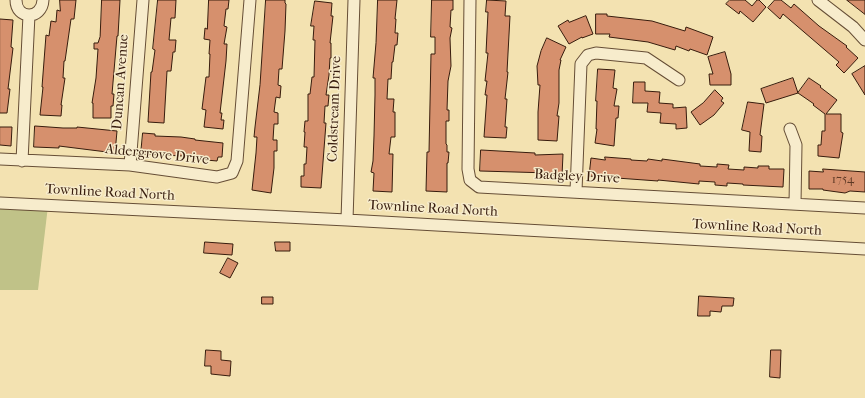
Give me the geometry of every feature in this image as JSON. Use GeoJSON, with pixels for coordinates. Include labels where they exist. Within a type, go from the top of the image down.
{"type":"FeatureCollection","features":[{"type":"Feature","properties":{"kind":"street"},"geometry":{"type":"LineString","coordinates":[[16,0],[18,9],[25,15],[38,12],[41,9],[43,0]]}},
{"type":"Feature","properties":{"kind":"street","name":"Duncan Avenue"},"geometry":{"type":"LineString","coordinates":[[130,165],[143,0]]}},
{"type":"Feature","properties":{"kind":"street","name":"Aldergrove Drive"},"geometry":{"type":"LineString","coordinates":[[0,160],[130,165],[216,177],[232,173],[237,160],[250,0]]}},
{"type":"Feature","properties":{"kind":"street","name":"Coldstream Drive"},"geometry":{"type":"LineString","coordinates":[[347,220],[354,0]]}},
{"type":"Feature","properties":{"kind":"street","name":"Badgley Drive"},"geometry":{"type":"LineString","coordinates":[[470,0],[468,168],[470,180],[478,187],[576,191],[865,208]]}},
{"type":"Feature","properties":{"kind":"street"},"geometry":{"type":"LineString","coordinates":[[818,0],[853,28],[865,40]]}},
{"type":"Feature","properties":{"kind":"street"},"geometry":{"type":"LineString","coordinates":[[22,161],[29,15]]}},
{"type":"Feature","properties":{"kind":"street"},"geometry":{"type":"LineString","coordinates":[[576,191],[581,64],[588,55],[596,53],[646,58],[679,80]]}},
{"type":"Feature","properties":{"kind":"street"},"geometry":{"type":"LineString","coordinates":[[790,129],[796,145],[795,204]]}},
{"type":"Feature","properties":{"kind":"street","name":"Townline Road North"},"geometry":{"type":"LineString","coordinates":[[0,203],[347,220],[865,249]]}},
{"type":"Feature","properties":{"kind":"green space"},"geometry":{"type":"Polygon","coordinates":[[[0,202],[48,206],[38,290],[0,290],[0,202]]]}},
{"type":"Feature","properties":{"kind":"building"},"geometry":{"type":"Polygon","coordinates":[[[60,0],[76,0],[74,19],[71,19],[64,61],[63,78],[65,78],[61,116],[40,115],[46,35],[49,36],[51,21],[56,22],[57,10],[60,11],[60,0]]]}},
{"type":"Feature","properties":{"kind":"building"},"geometry":{"type":"Polygon","coordinates":[[[102,0],[120,0],[112,94],[114,94],[113,106],[111,106],[111,118],[93,118],[92,103],[96,78],[98,49],[94,49],[94,43],[98,43],[100,37],[102,0]]]}},
{"type":"Feature","properties":{"kind":"building"},"geometry":{"type":"Polygon","coordinates":[[[158,0],[176,0],[175,18],[171,18],[169,40],[176,40],[175,52],[173,52],[171,71],[167,71],[164,123],[148,122],[158,0]]]}},
{"type":"Feature","properties":{"kind":"building"},"geometry":{"type":"Polygon","coordinates":[[[209,0],[229,0],[228,9],[226,9],[224,26],[227,27],[224,44],[227,44],[220,113],[222,113],[221,120],[224,120],[223,129],[204,127],[206,110],[202,109],[206,77],[209,77],[210,40],[204,39],[205,28],[207,29],[209,0]]]}},
{"type":"Feature","properties":{"kind":"building"},"geometry":{"type":"Polygon","coordinates":[[[266,0],[285,0],[286,4],[282,69],[279,69],[278,85],[281,86],[280,98],[276,97],[274,112],[278,113],[278,124],[274,124],[273,140],[277,140],[277,151],[274,151],[274,168],[271,193],[252,190],[257,137],[254,137],[260,85],[266,0]]]}},
{"type":"Feature","properties":{"kind":"building"},"geometry":{"type":"Polygon","coordinates":[[[378,0],[397,0],[395,33],[398,33],[397,45],[395,45],[392,62],[391,79],[388,79],[387,99],[394,99],[393,112],[395,112],[395,137],[391,137],[389,154],[393,154],[392,192],[373,191],[374,173],[371,172],[373,161],[375,95],[375,78],[373,78],[378,0]]]}},
{"type":"Feature","properties":{"kind":"building"},"geometry":{"type":"Polygon","coordinates":[[[432,0],[453,0],[450,27],[452,28],[450,38],[451,66],[448,81],[447,110],[449,110],[449,121],[446,121],[446,144],[447,152],[449,152],[447,163],[447,192],[426,191],[427,152],[429,152],[431,54],[435,54],[435,37],[431,37],[432,0]]]}},
{"type":"Feature","properties":{"kind":"building"},"geometry":{"type":"Polygon","coordinates":[[[487,0],[506,1],[505,16],[510,16],[508,72],[505,99],[507,99],[505,127],[507,127],[506,138],[484,137],[487,95],[485,95],[487,81],[485,81],[488,53],[486,53],[488,12],[486,12],[487,0]]]}},
{"type":"Feature","properties":{"kind":"building"},"geometry":{"type":"Polygon","coordinates":[[[730,0],[745,0],[752,6],[757,0],[759,0],[766,7],[753,22],[740,11],[739,14],[726,4],[730,0]]]}},
{"type":"Feature","properties":{"kind":"building"},"geometry":{"type":"Polygon","coordinates":[[[775,0],[781,0],[791,8],[794,4],[819,26],[847,46],[846,47],[858,58],[844,73],[836,65],[839,62],[783,14],[780,19],[768,8],[775,0]]]}},
{"type":"Feature","properties":{"kind":"building"},"geometry":{"type":"Polygon","coordinates":[[[847,0],[865,0],[865,14],[847,0]]]}},
{"type":"Feature","properties":{"kind":"building"},"geometry":{"type":"Polygon","coordinates":[[[315,1],[332,3],[331,16],[333,16],[330,43],[331,58],[326,95],[329,95],[328,106],[325,106],[324,123],[326,123],[321,188],[301,187],[301,176],[304,176],[304,164],[306,164],[307,147],[304,147],[304,132],[305,121],[308,121],[308,94],[310,94],[312,77],[314,77],[315,40],[313,40],[314,26],[311,26],[315,1]]]}},
{"type":"Feature","properties":{"kind":"building"},"geometry":{"type":"Polygon","coordinates":[[[596,14],[607,14],[607,16],[652,21],[685,31],[686,27],[713,37],[707,55],[676,46],[675,50],[648,42],[609,37],[610,34],[596,34],[596,14]]]}},
{"type":"Feature","properties":{"kind":"building"},"geometry":{"type":"Polygon","coordinates":[[[586,16],[593,34],[582,37],[569,44],[558,26],[568,20],[569,22],[586,16]]]}},
{"type":"Feature","properties":{"kind":"building"},"geometry":{"type":"Polygon","coordinates":[[[0,19],[13,20],[11,47],[13,48],[8,89],[10,89],[7,113],[0,113],[0,19]]]}},
{"type":"Feature","properties":{"kind":"building"},"geometry":{"type":"Polygon","coordinates":[[[547,38],[566,47],[560,60],[559,70],[559,103],[557,116],[559,116],[557,141],[538,140],[540,85],[538,85],[537,66],[541,51],[547,38]]]}},
{"type":"Feature","properties":{"kind":"building"},"geometry":{"type":"Polygon","coordinates":[[[725,52],[731,74],[731,85],[710,85],[709,74],[713,74],[708,57],[725,52]]]}},
{"type":"Feature","properties":{"kind":"building"},"geometry":{"type":"Polygon","coordinates":[[[865,66],[865,95],[852,74],[865,66]]]}},
{"type":"Feature","properties":{"kind":"building"},"geometry":{"type":"Polygon","coordinates":[[[598,69],[615,70],[613,88],[617,89],[614,106],[619,106],[618,118],[616,118],[614,146],[595,143],[597,129],[596,101],[598,69]]]}},
{"type":"Feature","properties":{"kind":"building"},"geometry":{"type":"Polygon","coordinates":[[[793,78],[798,93],[766,103],[761,89],[793,78]]]}},
{"type":"Feature","properties":{"kind":"building"},"geometry":{"type":"Polygon","coordinates":[[[809,78],[837,100],[826,114],[841,114],[841,132],[843,133],[839,158],[818,156],[818,145],[821,145],[822,131],[825,131],[825,114],[798,93],[809,78]]]}},
{"type":"Feature","properties":{"kind":"building"},"geometry":{"type":"Polygon","coordinates":[[[634,82],[645,82],[645,91],[660,92],[659,103],[673,104],[673,108],[686,107],[687,128],[676,129],[676,124],[660,123],[661,113],[647,112],[648,103],[633,103],[634,82]]]}},
{"type":"Feature","properties":{"kind":"building"},"geometry":{"type":"Polygon","coordinates":[[[715,90],[723,98],[721,101],[724,103],[714,115],[700,125],[691,112],[703,103],[715,90]]]}},
{"type":"Feature","properties":{"kind":"building"},"geometry":{"type":"Polygon","coordinates":[[[748,102],[764,104],[760,135],[762,136],[761,152],[749,151],[750,132],[742,130],[748,102]]]}},
{"type":"Feature","properties":{"kind":"building"},"geometry":{"type":"Polygon","coordinates":[[[35,126],[63,128],[77,127],[117,131],[115,153],[59,146],[59,148],[34,147],[35,126]]]}},
{"type":"Feature","properties":{"kind":"building"},"geometry":{"type":"Polygon","coordinates":[[[0,127],[12,127],[11,146],[0,145],[0,127]]]}},
{"type":"Feature","properties":{"kind":"building"},"geometry":{"type":"Polygon","coordinates":[[[143,133],[155,134],[155,136],[181,137],[223,143],[222,157],[218,157],[217,161],[196,159],[196,157],[141,154],[143,133]]]}},
{"type":"Feature","properties":{"kind":"building"},"geometry":{"type":"Polygon","coordinates":[[[481,150],[535,153],[535,155],[563,154],[562,176],[550,175],[550,173],[480,171],[481,150]]]}},
{"type":"Feature","properties":{"kind":"building"},"geometry":{"type":"Polygon","coordinates":[[[605,157],[647,161],[648,159],[662,161],[662,159],[700,164],[700,166],[717,167],[717,164],[729,165],[728,169],[744,170],[744,167],[758,168],[758,166],[769,166],[769,169],[784,169],[783,187],[727,183],[727,186],[715,185],[715,182],[699,181],[699,184],[589,176],[591,158],[605,160],[605,157]]]}},
{"type":"Feature","properties":{"kind":"building"},"geometry":{"type":"Polygon","coordinates":[[[823,169],[865,172],[865,192],[850,191],[845,193],[823,189],[809,189],[809,171],[823,172],[823,169]]]}},
{"type":"Feature","properties":{"kind":"building"},"geometry":{"type":"Polygon","coordinates":[[[205,242],[233,244],[232,255],[204,253],[205,242]]]}},
{"type":"Feature","properties":{"kind":"building"},"geometry":{"type":"Polygon","coordinates":[[[275,242],[290,242],[290,251],[276,251],[275,242]]]}},
{"type":"Feature","properties":{"kind":"building"},"geometry":{"type":"Polygon","coordinates":[[[228,258],[238,263],[230,278],[220,273],[228,258]]]}},
{"type":"Feature","properties":{"kind":"building"},"geometry":{"type":"Polygon","coordinates":[[[699,296],[734,298],[733,306],[722,306],[721,312],[710,311],[710,316],[698,316],[699,296]]]}},
{"type":"Feature","properties":{"kind":"building"},"geometry":{"type":"Polygon","coordinates":[[[262,297],[273,297],[273,304],[262,304],[262,297]]]}},
{"type":"Feature","properties":{"kind":"building"},"geometry":{"type":"Polygon","coordinates":[[[206,350],[221,351],[221,360],[231,361],[230,376],[211,374],[211,366],[205,366],[206,350]]]}},
{"type":"Feature","properties":{"kind":"building"},"geometry":{"type":"Polygon","coordinates":[[[771,350],[781,350],[780,378],[770,377],[771,350]]]}}]}
